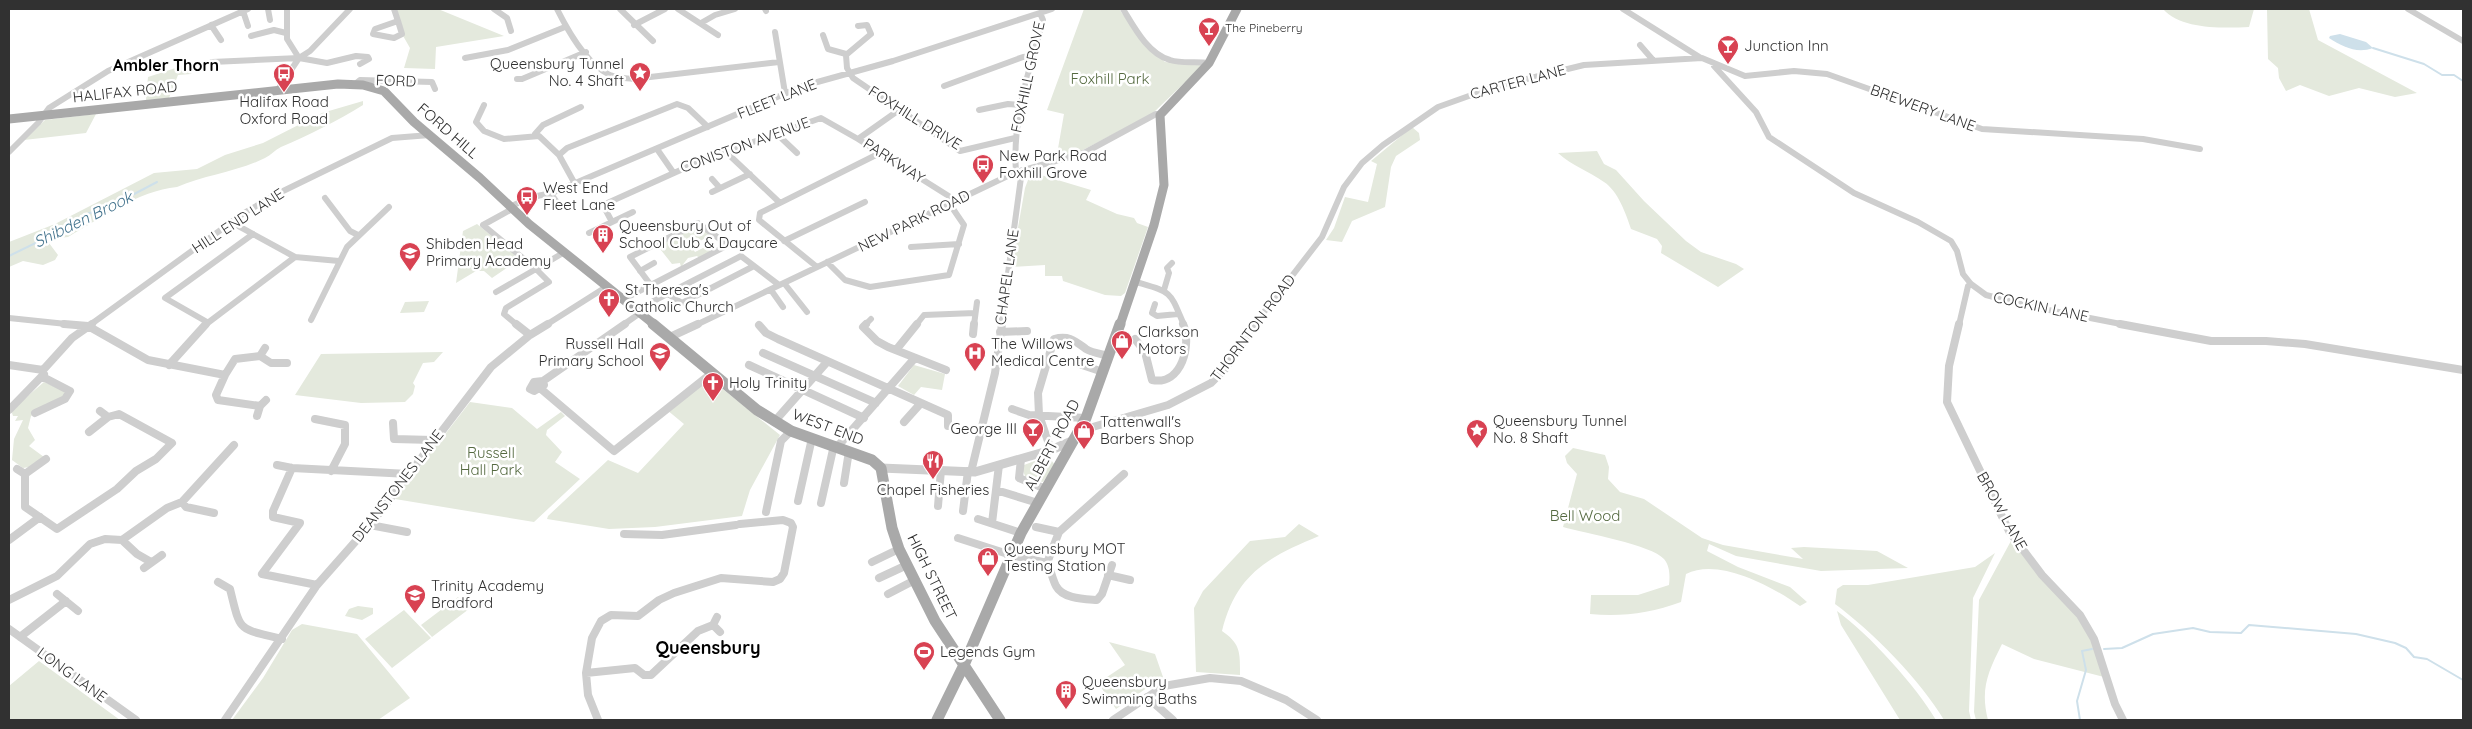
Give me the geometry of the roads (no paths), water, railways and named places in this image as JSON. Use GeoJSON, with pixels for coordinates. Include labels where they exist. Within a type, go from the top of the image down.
{"type":"FeatureCollection","features":[{"type":"Feature","properties":{"kind":"main road"},"geometry":{"type":"LineString","coordinates":[[1160,116],[1169,103],[1210,63],[1237,9]]}},
{"type":"Feature","properties":{"kind":"main road","name":"HALIFAX ROAD"},"geometry":{"type":"LineString","coordinates":[[9,118],[277,91],[358,85]]}},
{"type":"Feature","properties":{"kind":"main road","name":"FORD HILL"},"geometry":{"type":"LineString","coordinates":[[358,85],[384,91],[430,135],[480,178],[510,208]]}},
{"type":"Feature","properties":{"kind":"main road","name":"ALBERT ROAD"},"geometry":{"type":"LineString","coordinates":[[937,720],[964,665],[1021,533],[1086,418],[1109,356],[1155,224],[1164,185],[1160,116]]}},
{"type":"Feature","properties":{"kind":"main road","name":"WEST END"},"geometry":{"type":"LineString","coordinates":[[510,208],[562,253],[638,311],[774,422],[791,431],[872,460],[881,468]]}},
{"type":"Feature","properties":{"kind":"main road","name":"HIGH STREET"},"geometry":{"type":"LineString","coordinates":[[881,468],[892,528],[899,549],[935,621],[1000,720]]}},
{"type":"Feature","properties":{"kind":"street"},"geometry":{"type":"LineString","coordinates":[[268,9],[270,20]]}},
{"type":"Feature","properties":{"kind":"street"},"geometry":{"type":"LineString","coordinates":[[287,9],[287,39],[299,58]]}},
{"type":"Feature","properties":{"kind":"street"},"geometry":{"type":"LineString","coordinates":[[277,91],[299,58],[310,51],[350,9]]}},
{"type":"Feature","properties":{"kind":"street"},"geometry":{"type":"LineString","coordinates":[[394,9],[398,21],[402,34],[394,38],[373,34],[375,29],[398,21]]}},
{"type":"Feature","properties":{"kind":"street"},"geometry":{"type":"LineString","coordinates":[[494,9],[507,18],[511,31]]}},
{"type":"Feature","properties":{"kind":"street"},"geometry":{"type":"LineString","coordinates":[[557,9],[565,27],[606,72],[633,79],[779,62]]}},
{"type":"Feature","properties":{"kind":"street"},"geometry":{"type":"LineString","coordinates":[[620,9],[652,41]]}},
{"type":"Feature","properties":{"kind":"street"},"geometry":{"type":"LineString","coordinates":[[634,25],[664,9]]}},
{"type":"Feature","properties":{"kind":"street"},"geometry":{"type":"LineString","coordinates":[[678,9],[718,35]]}},
{"type":"Feature","properties":{"kind":"street"},"geometry":{"type":"LineString","coordinates":[[701,23],[715,15],[736,9]]}},
{"type":"Feature","properties":{"kind":"street","name":"FLEET LANE"},"geometry":{"type":"LineString","coordinates":[[536,269],[484,225],[510,208],[532,198],[551,194],[785,93],[893,61],[1052,9]]}},
{"type":"Feature","properties":{"kind":"street"},"geometry":{"type":"LineString","coordinates":[[1123,9],[1140,34],[1163,56],[1176,60],[1210,63]]}},
{"type":"Feature","properties":{"kind":"street"},"geometry":{"type":"LineString","coordinates":[[1624,9],[1702,58]]}},
{"type":"Feature","properties":{"kind":"street"},"geometry":{"type":"LineString","coordinates":[[2408,9],[2463,41]]}},
{"type":"Feature","properties":{"kind":"street"},"geometry":{"type":"LineString","coordinates":[[9,152],[49,108],[129,60],[246,10],[248,26]]}},
{"type":"Feature","properties":{"kind":"street","name":"FOXHILL GROVE"},"geometry":{"type":"LineString","coordinates":[[1019,171],[1015,138],[1020,105],[1043,20],[1040,13]]}},
{"type":"Feature","properties":{"kind":"street"},"geometry":{"type":"LineString","coordinates":[[849,73],[846,54],[852,46],[871,34],[869,23],[858,26]]}},
{"type":"Feature","properties":{"kind":"street"},"geometry":{"type":"LineString","coordinates":[[212,25],[221,40]]}},
{"type":"Feature","properties":{"kind":"street"},"geometry":{"type":"LineString","coordinates":[[465,58],[508,50],[565,27]]}},
{"type":"Feature","properties":{"kind":"street"},"geometry":{"type":"LineString","coordinates":[[251,36],[274,30],[286,32]]}},
{"type":"Feature","properties":{"kind":"street"},"geometry":{"type":"LineString","coordinates":[[775,32],[785,93]]}},
{"type":"Feature","properties":{"kind":"street"},"geometry":{"type":"LineString","coordinates":[[823,35],[828,49],[846,54]]}},
{"type":"Feature","properties":{"kind":"street"},"geometry":{"type":"LineString","coordinates":[[1640,45],[1653,60]]}},
{"type":"Feature","properties":{"kind":"street"},"geometry":{"type":"LineString","coordinates":[[517,79],[522,79],[586,52]]}},
{"type":"Feature","properties":{"kind":"street"},"geometry":{"type":"LineString","coordinates":[[212,62],[277,61],[299,58],[318,62],[336,62],[360,55],[368,57],[369,59],[360,64]]}},
{"type":"Feature","properties":{"kind":"street"},"geometry":{"type":"LineString","coordinates":[[944,86],[1023,57],[1033,56]]}},
{"type":"Feature","properties":{"kind":"street","name":"CARTER LANE"},"geometry":{"type":"LineString","coordinates":[[1351,176],[1362,163],[1389,140],[1423,116],[1456,99],[1494,87],[1584,65],[1702,58],[1710,62]]}},
{"type":"Feature","properties":{"kind":"street"},"geometry":{"type":"LineString","coordinates":[[1710,62],[1756,112],[1769,138],[1854,193],[1918,222],[1951,241],[1957,251],[1963,274],[1971,284]]}},
{"type":"Feature","properties":{"kind":"street","name":"BREWERY LANE"},"geometry":{"type":"LineString","coordinates":[[1710,62],[1736,73],[1751,76],[1794,71],[1827,74],[1982,129],[2143,139],[2200,149]]}},
{"type":"Feature","properties":{"kind":"street","name":"FOXHILL DRIVE"},"geometry":{"type":"LineString","coordinates":[[849,73],[853,78],[899,110],[960,150],[1015,138]]}},
{"type":"Feature","properties":{"kind":"street","name":"FORD"},"geometry":{"type":"LineString","coordinates":[[358,85],[360,80],[398,83],[432,82],[435,89]]}},
{"type":"Feature","properties":{"kind":"street"},"geometry":{"type":"LineString","coordinates":[[559,155],[567,148],[677,104],[688,108],[708,127]]}},
{"type":"Feature","properties":{"kind":"street"},"geometry":{"type":"LineString","coordinates":[[978,110],[1008,104],[1020,105]]}},
{"type":"Feature","properties":{"kind":"street"},"geometry":{"type":"LineString","coordinates":[[484,105],[478,114],[476,123],[480,129],[501,139],[513,140],[535,134],[543,125],[581,107]]}},
{"type":"Feature","properties":{"kind":"street"},"geometry":{"type":"LineString","coordinates":[[858,139],[899,110]]}},
{"type":"Feature","properties":{"kind":"street","name":"NEW PARK ROAD"},"geometry":{"type":"LineString","coordinates":[[670,337],[1019,171],[1084,153],[1156,114],[1160,116]]}},
{"type":"Feature","properties":{"kind":"street","name":"CONISTON AVENUE"},"geometry":{"type":"LineString","coordinates":[[612,222],[603,205],[705,159],[778,135],[820,118],[858,139]]}},
{"type":"Feature","properties":{"kind":"street"},"geometry":{"type":"LineString","coordinates":[[535,134],[559,155],[575,184]]}},
{"type":"Feature","properties":{"kind":"street","name":"HILL END LANE"},"geometry":{"type":"LineString","coordinates":[[46,367],[72,338],[88,326],[231,222],[279,193],[392,138],[430,135]]}},
{"type":"Feature","properties":{"kind":"street"},"geometry":{"type":"LineString","coordinates":[[778,135],[797,153]]}},
{"type":"Feature","properties":{"kind":"street","name":"PARKWAY"},"geometry":{"type":"LineString","coordinates":[[858,139],[952,202]]}},
{"type":"Feature","properties":{"kind":"street"},"geometry":{"type":"LineString","coordinates":[[657,149],[673,172]]}},
{"type":"Feature","properties":{"kind":"street"},"geometry":{"type":"LineString","coordinates":[[727,153],[779,202]]}},
{"type":"Feature","properties":{"kind":"street"},"geometry":{"type":"LineString","coordinates":[[817,267],[758,217],[763,210],[880,153]]}},
{"type":"Feature","properties":{"kind":"street","name":"CHAPEL LANE"},"geometry":{"type":"LineString","coordinates":[[963,511],[970,471],[994,373],[1019,171]]}},
{"type":"Feature","properties":{"kind":"street"},"geometry":{"type":"LineString","coordinates":[[712,192],[750,174]]}},
{"type":"Feature","properties":{"kind":"street","name":"THORNTON ROAD"},"geometry":{"type":"LineString","coordinates":[[1078,432],[1176,402],[1205,388],[1218,377],[1248,333],[1322,237],[1344,187],[1351,176]]}},
{"type":"Feature","properties":{"kind":"street"},"geometry":{"type":"LineString","coordinates":[[712,179],[720,188]]}},
{"type":"Feature","properties":{"kind":"street"},"geometry":{"type":"LineString","coordinates":[[551,194],[559,205]]}},
{"type":"Feature","properties":{"kind":"street"},"geometry":{"type":"LineString","coordinates":[[325,198],[350,231],[358,235]]}},
{"type":"Feature","properties":{"kind":"street"},"geometry":{"type":"LineString","coordinates":[[784,241],[865,202]]}},
{"type":"Feature","properties":{"kind":"street"},"geometry":{"type":"LineString","coordinates":[[828,262],[843,280],[861,286],[943,277],[952,272],[964,222],[952,202]]}},
{"type":"Feature","properties":{"kind":"street"},"geometry":{"type":"LineString","coordinates":[[311,320],[339,261],[358,235],[389,207]]}},
{"type":"Feature","properties":{"kind":"street"},"geometry":{"type":"LineString","coordinates":[[589,233],[633,212]]}},
{"type":"Feature","properties":{"kind":"street"},"geometry":{"type":"LineString","coordinates":[[231,222],[295,257],[339,261]]}},
{"type":"Feature","properties":{"kind":"street"},"geometry":{"type":"LineString","coordinates":[[622,300],[650,284],[728,246],[702,224],[698,223],[630,256],[650,284]]}},
{"type":"Feature","properties":{"kind":"street"},"geometry":{"type":"LineString","coordinates":[[207,322],[165,298],[253,234]]}},
{"type":"Feature","properties":{"kind":"street"},"geometry":{"type":"LineString","coordinates":[[911,247],[919,243],[960,244]]}},
{"type":"Feature","properties":{"kind":"street"},"geometry":{"type":"LineString","coordinates":[[861,246],[868,253]]}},
{"type":"Feature","properties":{"kind":"street"},"geometry":{"type":"LineString","coordinates":[[496,292],[562,253]]}},
{"type":"Feature","properties":{"kind":"street"},"geometry":{"type":"LineString","coordinates":[[712,373],[614,451],[542,385],[638,311],[666,293],[741,256],[782,284],[808,312]]}},
{"type":"Feature","properties":{"kind":"street"},"geometry":{"type":"LineString","coordinates":[[169,365],[207,322],[295,257]]}},
{"type":"Feature","properties":{"kind":"street"},"geometry":{"type":"LineString","coordinates":[[640,271],[654,263]]}},
{"type":"Feature","properties":{"kind":"street"},"geometry":{"type":"LineString","coordinates":[[1164,290],[1169,273],[1167,268],[1172,264]]}},
{"type":"Feature","properties":{"kind":"street"},"geometry":{"type":"LineString","coordinates":[[666,293],[682,303],[754,266]]}},
{"type":"Feature","properties":{"kind":"street"},"geometry":{"type":"LineString","coordinates":[[530,335],[504,314],[506,308],[549,282],[536,269]]}},
{"type":"Feature","properties":{"kind":"street"},"geometry":{"type":"LineString","coordinates":[[1135,339],[1145,352],[1150,382],[1162,382],[1172,378],[1180,367],[1184,353],[1185,328],[1171,295],[1164,290],[1136,282]]}},
{"type":"Feature","properties":{"kind":"street","name":"COCKIN LANE"},"geometry":{"type":"LineString","coordinates":[[1971,284],[1981,292],[1997,299],[2188,338],[2230,342],[2266,341],[2305,344],[2463,370]]}},
{"type":"Feature","properties":{"kind":"street","name":"BROW LANE"},"geometry":{"type":"LineString","coordinates":[[1971,284],[1968,286],[1949,366],[1947,402],[2009,531],[2042,575],[2080,615],[2094,639],[2115,704],[2123,720]]}},
{"type":"Feature","properties":{"kind":"street","name":"DEANSTONES LANE"},"geometry":{"type":"LineString","coordinates":[[225,720],[318,584],[370,526],[433,440],[491,367],[530,335],[606,287]]}},
{"type":"Feature","properties":{"kind":"street"},"geometry":{"type":"LineString","coordinates":[[771,290],[783,307]]}},
{"type":"Feature","properties":{"kind":"street"},"geometry":{"type":"LineString","coordinates":[[973,334],[977,302]]}},
{"type":"Feature","properties":{"kind":"street"},"geometry":{"type":"LineString","coordinates":[[1155,304],[1152,313],[1157,316],[1178,314]]}},
{"type":"Feature","properties":{"kind":"street"},"geometry":{"type":"LineString","coordinates":[[896,350],[924,315],[975,313]]}},
{"type":"Feature","properties":{"kind":"street"},"geometry":{"type":"LineString","coordinates":[[9,318],[88,326],[148,360],[225,375]]}},
{"type":"Feature","properties":{"kind":"street"},"geometry":{"type":"LineString","coordinates":[[870,319],[863,327],[874,334],[878,342],[914,359],[946,370]]}},
{"type":"Feature","properties":{"kind":"street"},"geometry":{"type":"LineString","coordinates":[[759,325],[766,333],[778,339],[948,415],[948,426]]}},
{"type":"Feature","properties":{"kind":"street"},"geometry":{"type":"LineString","coordinates":[[1000,332],[1027,332]]}},
{"type":"Feature","properties":{"kind":"street"},"geometry":{"type":"LineString","coordinates":[[1051,450],[1039,414],[1038,393],[1054,339],[1062,337],[1080,342],[1087,350],[1109,356]]}},
{"type":"Feature","properties":{"kind":"street"},"geometry":{"type":"LineString","coordinates":[[260,356],[265,348]]}},
{"type":"Feature","properties":{"kind":"street"},"geometry":{"type":"LineString","coordinates":[[763,353],[876,403]]}},
{"type":"Feature","properties":{"kind":"street"},"geometry":{"type":"LineString","coordinates":[[260,406],[218,400],[216,395],[235,359],[260,356],[271,363],[287,363]]}},
{"type":"Feature","properties":{"kind":"street"},"geometry":{"type":"LineString","coordinates":[[821,502],[836,446],[864,418],[914,359]]}},
{"type":"Feature","properties":{"kind":"street"},"geometry":{"type":"LineString","coordinates":[[774,422],[827,362]]}},
{"type":"Feature","properties":{"kind":"street"},"geometry":{"type":"LineString","coordinates":[[1073,362],[1103,372]]}},
{"type":"Feature","properties":{"kind":"street"},"geometry":{"type":"LineString","coordinates":[[9,365],[43,370],[46,367]]}},
{"type":"Feature","properties":{"kind":"street"},"geometry":{"type":"LineString","coordinates":[[749,365],[864,418]]}},
{"type":"Feature","properties":{"kind":"street"},"geometry":{"type":"LineString","coordinates":[[9,410],[43,377],[46,367]]}},
{"type":"Feature","properties":{"kind":"street"},"geometry":{"type":"LineString","coordinates":[[35,413],[65,399],[70,391],[43,377]]}},
{"type":"Feature","properties":{"kind":"street"},"geometry":{"type":"LineString","coordinates":[[257,416],[260,406],[266,400]]}},
{"type":"Feature","properties":{"kind":"street"},"geometry":{"type":"LineString","coordinates":[[904,422],[920,403]]}},
{"type":"Feature","properties":{"kind":"street"},"geometry":{"type":"LineString","coordinates":[[1012,409],[1029,415],[1039,414],[1086,418]]}},
{"type":"Feature","properties":{"kind":"street"},"geometry":{"type":"LineString","coordinates":[[100,411],[108,417]]}},
{"type":"Feature","properties":{"kind":"street"},"geometry":{"type":"LineString","coordinates":[[25,474],[24,507],[57,529],[117,489],[136,471],[156,459],[172,443],[119,414],[108,417],[89,432]]}},
{"type":"Feature","properties":{"kind":"street"},"geometry":{"type":"LineString","coordinates":[[316,419],[342,424],[346,428],[345,444],[331,471]]}},
{"type":"Feature","properties":{"kind":"street"},"geometry":{"type":"LineString","coordinates":[[393,422],[394,439],[433,440]]}},
{"type":"Feature","properties":{"kind":"street"},"geometry":{"type":"LineString","coordinates":[[766,512],[781,441],[791,431]]}},
{"type":"Feature","properties":{"kind":"street"},"geometry":{"type":"LineString","coordinates":[[798,501],[812,438]]}},
{"type":"Feature","properties":{"kind":"street"},"geometry":{"type":"LineString","coordinates":[[881,468],[970,471],[1021,459],[1072,441]]}},
{"type":"Feature","properties":{"kind":"street"},"geometry":{"type":"LineString","coordinates":[[9,600],[57,576],[90,544],[105,540],[122,540],[167,508],[182,502],[234,445]]}},
{"type":"Feature","properties":{"kind":"street"},"geometry":{"type":"LineString","coordinates":[[844,483],[849,451]]}},
{"type":"Feature","properties":{"kind":"street"},"geometry":{"type":"LineString","coordinates":[[25,474],[46,459]]}},
{"type":"Feature","properties":{"kind":"street"},"geometry":{"type":"LineString","coordinates":[[1021,459],[1019,478],[1046,488]]}},
{"type":"Feature","properties":{"kind":"street"},"geometry":{"type":"LineString","coordinates":[[277,465],[331,471],[409,474]]}},
{"type":"Feature","properties":{"kind":"street"},"geometry":{"type":"LineString","coordinates":[[992,523],[999,465]]}},
{"type":"Feature","properties":{"kind":"street"},"geometry":{"type":"LineString","coordinates":[[292,468],[273,511],[273,517],[300,523],[262,574],[318,584]]}},
{"type":"Feature","properties":{"kind":"street"},"geometry":{"type":"LineString","coordinates":[[17,469],[25,474]]}},
{"type":"Feature","properties":{"kind":"street"},"geometry":{"type":"LineString","coordinates":[[938,506],[941,470]]}},
{"type":"Feature","properties":{"kind":"street"},"geometry":{"type":"LineString","coordinates":[[1047,563],[1058,532],[1124,474]]}},
{"type":"Feature","properties":{"kind":"street"},"geometry":{"type":"LineString","coordinates":[[996,490],[1038,503]]}},
{"type":"Feature","properties":{"kind":"street"},"geometry":{"type":"LineString","coordinates":[[182,502],[186,506],[214,513]]}},
{"type":"Feature","properties":{"kind":"street"},"geometry":{"type":"LineString","coordinates":[[9,540],[40,517]]}},
{"type":"Feature","properties":{"kind":"street"},"geometry":{"type":"LineString","coordinates":[[978,519],[1021,533]]}},
{"type":"Feature","properties":{"kind":"street"},"geometry":{"type":"LineString","coordinates":[[598,720],[589,701],[586,672],[594,632],[600,620],[614,614],[638,616],[659,600],[674,592],[721,578],[773,582],[780,579],[786,564],[791,523],[783,520],[662,534],[624,534]]}},
{"type":"Feature","properties":{"kind":"street"},"geometry":{"type":"LineString","coordinates":[[370,526],[407,532]]}},
{"type":"Feature","properties":{"kind":"street"},"geometry":{"type":"LineString","coordinates":[[1036,527],[1058,532]]}},
{"type":"Feature","properties":{"kind":"street"},"geometry":{"type":"LineString","coordinates":[[958,538],[1011,555],[1047,563],[1053,572],[1057,587],[1064,593],[1082,599],[1097,600],[1102,594],[1112,565]]}},
{"type":"Feature","properties":{"kind":"street"},"geometry":{"type":"LineString","coordinates":[[122,540],[137,554],[151,562]]}},
{"type":"Feature","properties":{"kind":"street"},"geometry":{"type":"LineString","coordinates":[[872,562],[899,549]]}},
{"type":"Feature","properties":{"kind":"street"},"geometry":{"type":"LineString","coordinates":[[144,568],[162,555]]}},
{"type":"Feature","properties":{"kind":"street"},"geometry":{"type":"LineString","coordinates":[[879,578],[907,564]]}},
{"type":"Feature","properties":{"kind":"street"},"geometry":{"type":"LineString","coordinates":[[1108,575],[1130,580]]}},
{"type":"Feature","properties":{"kind":"street"},"geometry":{"type":"LineString","coordinates":[[888,594],[915,580]]}},
{"type":"Feature","properties":{"kind":"street"},"geometry":{"type":"LineString","coordinates":[[218,582],[230,589],[238,622],[246,630],[282,639]]}},
{"type":"Feature","properties":{"kind":"street"},"geometry":{"type":"LineString","coordinates":[[57,594],[78,610]]}},
{"type":"Feature","properties":{"kind":"street"},"geometry":{"type":"LineString","coordinates":[[20,637],[66,601]]}},
{"type":"Feature","properties":{"kind":"street"},"geometry":{"type":"LineString","coordinates":[[586,672],[635,668],[644,675],[651,675],[698,631],[717,625]]}},
{"type":"Feature","properties":{"kind":"street","name":"LONG LANE"},"geometry":{"type":"LineString","coordinates":[[9,629],[136,720]]}},
{"type":"Feature","properties":{"kind":"street"},"geometry":{"type":"LineString","coordinates":[[1112,720],[1164,686],[1210,678],[1241,681],[1286,700],[1317,720]]}},
{"type":"Feature","properties":{"kind":"street"},"geometry":{"type":"LineString","coordinates":[[1146,697],[1173,720]]}},
{"type":"Feature","properties":{"kind":"water"},"geometry":{"type":"Polygon","coordinates":[[[2340,34],[2366,42],[2373,48],[2367,50],[2350,49],[2329,38],[2330,36],[2340,34]]]}},
{"type":"Feature","properties":{"kind":"waterway"},"geometry":{"type":"LineString","coordinates":[[2373,48],[2424,64],[2442,75],[2454,75],[2463,81]]}},
{"type":"Feature","properties":{"kind":"waterway","name":"Shibden Brook"},"geometry":{"type":"LineString","coordinates":[[9,256],[50,236],[89,213],[100,212],[157,182]]}},
{"type":"Feature","properties":{"kind":"waterway"},"geometry":{"type":"LineString","coordinates":[[2104,649],[2122,648],[2153,634],[2193,628],[2210,632],[2241,633],[2249,625],[2356,634],[2395,643],[2406,648],[2414,657],[2427,659],[2463,680]]}},
{"type":"Feature","properties":{"kind":"waterway"},"geometry":{"type":"LineString","coordinates":[[2080,720],[2077,701],[2086,670],[2082,651],[2092,649]]}},
{"type":"Feature","properties":{"kind":"place","name":"The Pineberry"},"geometry":{"type":"Point","coordinates":[1209,47]}},
{"type":"Feature","properties":{"kind":"place","name":"Junction Inn"},"geometry":{"type":"Point","coordinates":[1728,65]}},
{"type":"Feature","properties":{"kind":"place","name":"Queensbury Tunnel No. 4 Shaft"},"geometry":{"type":"Point","coordinates":[640,92]}},
{"type":"Feature","properties":{"kind":"place","name":"Halifax Road Oxford Road"},"geometry":{"type":"Point","coordinates":[284,93]}},
{"type":"Feature","properties":{"kind":"place","name":"New Park Road Foxhill Grove"},"geometry":{"type":"Point","coordinates":[983,184]}},
{"type":"Feature","properties":{"kind":"place","name":"West End Fleet Lane"},"geometry":{"type":"Point","coordinates":[527,216]}},
{"type":"Feature","properties":{"kind":"place","name":"Queensbury Out of School Club & Daycare"},"geometry":{"type":"Point","coordinates":[603,254]}},
{"type":"Feature","properties":{"kind":"place","name":"Shibden Head Primary Academy"},"geometry":{"type":"Point","coordinates":[410,272]}},
{"type":"Feature","properties":{"kind":"place","name":"St Theresa's Catholic Church"},"geometry":{"type":"Point","coordinates":[609,318]}},
{"type":"Feature","properties":{"kind":"place","name":"Clarkson Motors"},"geometry":{"type":"Point","coordinates":[1122,360]}},
{"type":"Feature","properties":{"kind":"place","name":"Russell Hall Primary School"},"geometry":{"type":"Point","coordinates":[660,372]}},
{"type":"Feature","properties":{"kind":"place","name":"The Willows Medical Centre"},"geometry":{"type":"Point","coordinates":[975,372]}},
{"type":"Feature","properties":{"kind":"place","name":"Holy Trinity"},"geometry":{"type":"Point","coordinates":[713,402]}},
{"type":"Feature","properties":{"kind":"place","name":"George III"},"geometry":{"type":"Point","coordinates":[1033,448]}},
{"type":"Feature","properties":{"kind":"place","name":"Queensbury Tunnel No. 8 Shaft"},"geometry":{"type":"Point","coordinates":[1477,449]}},
{"type":"Feature","properties":{"kind":"place","name":"Tattenwall's Barbers Shop"},"geometry":{"type":"Point","coordinates":[1084,450]}},
{"type":"Feature","properties":{"kind":"place","name":"Chapel Fisheries"},"geometry":{"type":"Point","coordinates":[933,480]}},
{"type":"Feature","properties":{"kind":"place","name":"Queensbury MOT Testing Station"},"geometry":{"type":"Point","coordinates":[988,577]}},
{"type":"Feature","properties":{"kind":"place","name":"Trinity Academy Bradford"},"geometry":{"type":"Point","coordinates":[415,614]}},
{"type":"Feature","properties":{"kind":"place","name":"Legends Gym"},"geometry":{"type":"Point","coordinates":[924,671]}},
{"type":"Feature","properties":{"kind":"place","name":"Queensbury Swimming Baths"},"geometry":{"type":"Point","coordinates":[1066,710]}},
{"type":"Feature","properties":{"kind":"district","name":"Ambler Thorn"},"geometry":{"type":"Point","coordinates":[166,65]}},
{"type":"Feature","properties":{"kind":"district","name":"Queensbury"},"geometry":{"type":"Point","coordinates":[708,648]}},
{"type":"Feature","properties":{"kind":"park label","name":"Foxhill Park"},"geometry":{"type":"Point","coordinates":[1110,79]}},
{"type":"Feature","properties":{"kind":"park label","name":"Russell Hall Park"},"geometry":{"type":"Point","coordinates":[491,462]}},
{"type":"Feature","properties":{"kind":"park label","name":"Bell Wood"},"geometry":{"type":"Point","coordinates":[1585,516]}}]}
